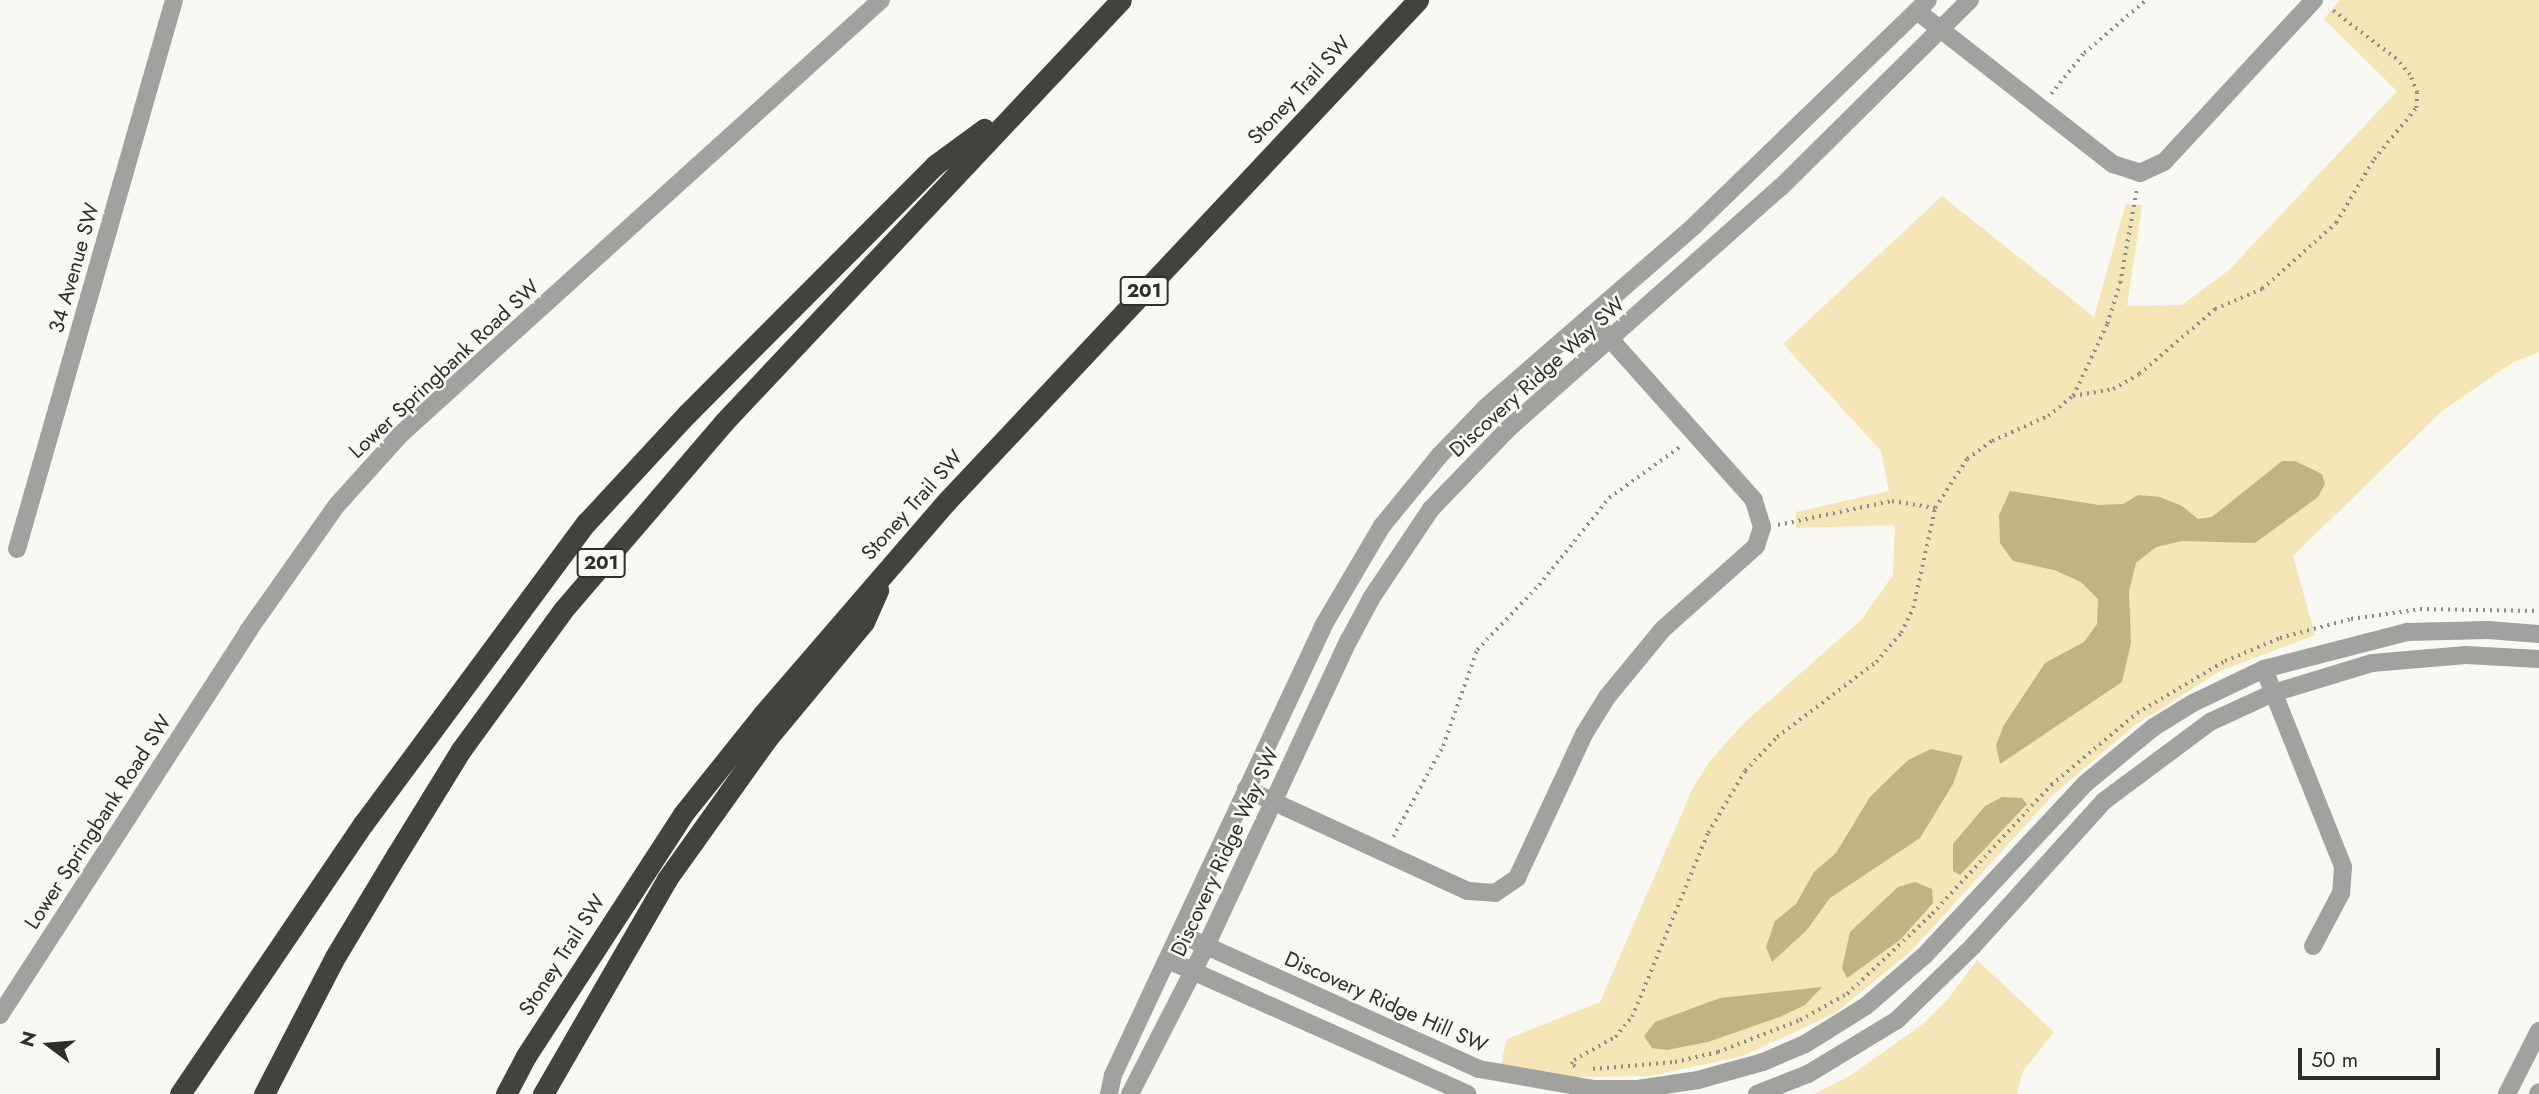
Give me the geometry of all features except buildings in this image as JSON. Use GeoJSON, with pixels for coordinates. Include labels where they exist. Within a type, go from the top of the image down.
{"type":"FeatureCollection","features":[{"type":"Feature","properties":{"kind":"highway","name":"201"},"geometry":{"type":"LineString","coordinates":[[264,1094],[335,957],[461,750],[563,610],[724,422],[1025,98],[1121,0]]}},
{"type":"Feature","properties":{"kind":"highway","name":"Stoney Trail SW"},"geometry":{"type":"LineString","coordinates":[[506,1094],[526,1056],[683,814],[887,568],[1418,0]]}},
{"type":"Feature","properties":{"kind":"highway"},"geometry":{"type":"LineString","coordinates":[[180,1094],[363,824],[586,523],[687,414],[935,165],[1025,98]]}},
{"type":"Feature","properties":{"kind":"highway"},"geometry":{"type":"LineString","coordinates":[[543,1094],[667,879],[766,740],[864,622],[887,568]]}},
{"type":"Feature","properties":{"kind":"street","name":"34 Avenue SW"},"geometry":{"type":"LineString","coordinates":[[17,549],[174,0]]}},
{"type":"Feature","properties":{"kind":"street","name":"Lower Springbank Road SW"},"geometry":{"type":"LineString","coordinates":[[0,1015],[248,631],[337,505],[401,434],[881,0]]}},
{"type":"Feature","properties":{"kind":"street","name":"Discovery Ridge Way SW"},"geometry":{"type":"LineString","coordinates":[[1130,1094],[1194,972],[1349,640],[1407,543],[1482,454],[1782,187],[1970,0]]}},
{"type":"Feature","properties":{"kind":"street"},"geometry":{"type":"LineString","coordinates":[[1922,6],[1941,30],[2113,164],[2140,173],[2164,162],[2321,4]]}},
{"type":"Feature","properties":{"kind":"street","name":"Discovery Ridge Way SW"},"geometry":{"type":"LineString","coordinates":[[1109,1094],[1113,1075],[1323,626],[1382,526],[1460,433],[1761,164],[1922,6]]}},
{"type":"Feature","properties":{"kind":"street"},"geometry":{"type":"LineString","coordinates":[[1761,164],[1782,187]]}},
{"type":"Feature","properties":{"kind":"street"},"geometry":{"type":"LineString","coordinates":[[1246,789],[1468,891],[1496,893],[1517,878],[1584,734],[1607,697],[1662,629],[1756,546],[1762,527],[1754,500],[1591,318]]}},
{"type":"Feature","properties":{"kind":"street"},"geometry":{"type":"LineString","coordinates":[[1382,526],[1407,543]]}},
{"type":"Feature","properties":{"kind":"street","name":"Discovery Ridge Hill SW"},"geometry":{"type":"LineString","coordinates":[[1180,934],[1479,1069],[1550,1085],[1638,1089],[1731,1072],[1805,1044],[1866,1006],[1951,927],[2086,783],[2154,727],[2264,668],[2407,632],[2477,630],[2539,634]]}},
{"type":"Feature","properties":{"kind":"street"},"geometry":{"type":"LineString","coordinates":[[2407,632],[2412,658]]}},
{"type":"Feature","properties":{"kind":"street"},"geometry":{"type":"LineString","coordinates":[[1757,1094],[1808,1074],[1886,1028],[1973,946],[2104,801],[2181,740],[2273,692],[2331,673],[2412,658],[2466,655],[2539,659]]}},
{"type":"Feature","properties":{"kind":"street"},"geometry":{"type":"LineString","coordinates":[[2264,668],[2343,867],[2341,892],[2313,946]]}},
{"type":"Feature","properties":{"kind":"street"},"geometry":{"type":"LineString","coordinates":[[2086,783],[2104,801]]}},
{"type":"Feature","properties":{"kind":"street"},"geometry":{"type":"LineString","coordinates":[[1951,927],[1973,946]]}},
{"type":"Feature","properties":{"kind":"street"},"geometry":{"type":"LineString","coordinates":[[1168,960],[1466,1094]]}},
{"type":"Feature","properties":{"kind":"street"},"geometry":{"type":"LineString","coordinates":[[2507,1094],[2539,1031]]}},
{"type":"Feature","properties":{"kind":"path"},"geometry":{"type":"LineString","coordinates":[[2050,95],[2084,53],[2146,0]]}},
{"type":"Feature","properties":{"kind":"path"},"geometry":{"type":"LineString","coordinates":[[2073,396],[2113,389],[2139,374],[2215,309],[2262,289],[2304,256],[2336,223],[2374,159],[2416,108],[2417,93],[2410,75],[2321,4]]}},
{"type":"Feature","properties":{"kind":"path"},"geometry":{"type":"LineString","coordinates":[[1571,1064],[1615,1037],[1632,1017],[1708,833],[1745,771],[1777,737],[1876,662],[1901,633],[1913,608],[1935,508],[1967,459],[1992,441],[2048,416],[2073,396],[2108,324],[2120,283],[2140,173]]}},
{"type":"Feature","properties":{"kind":"path"},"geometry":{"type":"LineString","coordinates":[[1392,839],[1443,746],[1465,676],[1481,644],[1538,585],[1609,498],[1682,445]]}},
{"type":"Feature","properties":{"kind":"path"},"geometry":{"type":"LineString","coordinates":[[1762,527],[1892,501],[1935,508]]}},
{"type":"Feature","properties":{"kind":"shaded area"},"geometry":{"type":"Polygon","coordinates":[[[2340,0],[2539,0],[2539,352],[2512,363],[2442,411],[2293,556],[2315,635],[2222,670],[2135,725],[2053,795],[1911,951],[1835,1013],[1743,1056],[1650,1076],[1559,1077],[1501,1064],[1507,1039],[1600,1002],[1692,790],[1709,762],[1745,722],[1861,620],[1893,575],[1895,525],[1796,528],[1796,512],[1889,491],[1881,451],[1783,344],[1942,196],[2094,317],[2126,203],[2142,205],[2127,306],[2182,305],[2229,270],[2397,91],[2324,19],[2340,0]]]}},
{"type":"Feature","properties":{"kind":"shaded area"},"geometry":{"type":"Polygon","coordinates":[[[2282,461],[2295,461],[2322,474],[2325,484],[2318,497],[2255,543],[2182,541],[2156,547],[2136,563],[2129,591],[2131,643],[2122,682],[2000,764],[1996,745],[2004,725],[2045,663],[2084,642],[2097,624],[2098,599],[2081,582],[2054,570],[2013,561],[2000,543],[1999,515],[2010,491],[2099,505],[2123,504],[2138,495],[2160,497],[2182,506],[2198,519],[2212,517],[2282,461]]]}},
{"type":"Feature","properties":{"kind":"shaded area"},"geometry":{"type":"Polygon","coordinates":[[[1931,749],[1963,756],[1953,784],[1920,838],[1830,898],[1806,931],[1772,962],[1766,947],[1775,921],[1796,904],[1814,872],[1836,853],[1870,797],[1908,760],[1931,749]]]}},
{"type":"Feature","properties":{"kind":"shaded area"},"geometry":{"type":"Polygon","coordinates":[[[2002,797],[2022,798],[2027,804],[1960,875],[1953,871],[1953,844],[1985,806],[2002,797]]]}},
{"type":"Feature","properties":{"kind":"shaded area"},"geometry":{"type":"Polygon","coordinates":[[[1915,882],[1932,889],[1933,903],[1900,940],[1847,978],[1842,968],[1850,932],[1898,887],[1915,882]]]}},
{"type":"Feature","properties":{"kind":"shaded area"},"geometry":{"type":"Polygon","coordinates":[[[1977,960],[2054,1032],[2023,1071],[2017,1094],[1814,1094],[1851,1075],[1924,1023],[1948,999],[1977,960]]]}},
{"type":"Feature","properties":{"kind":"shaded area"},"geometry":{"type":"Polygon","coordinates":[[[1822,987],[1805,1005],[1708,1042],[1667,1050],[1652,1048],[1644,1036],[1655,1022],[1720,998],[1822,987]]]}}]}
